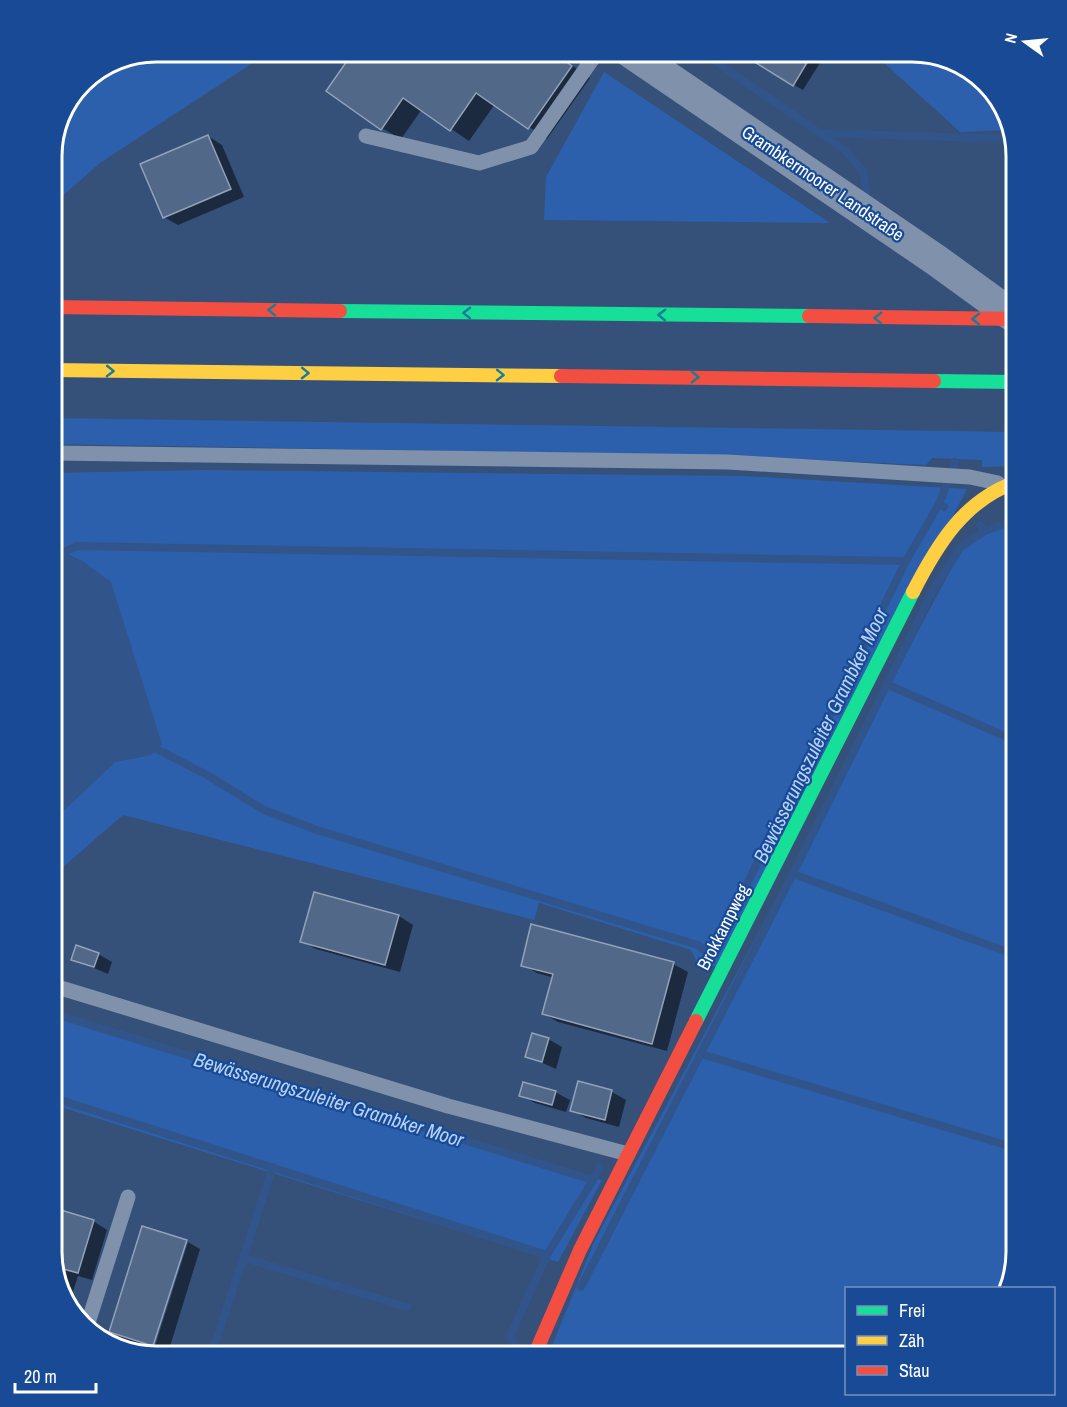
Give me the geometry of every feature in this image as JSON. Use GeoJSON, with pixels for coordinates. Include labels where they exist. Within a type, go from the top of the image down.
{"type":"FeatureCollection","features":[{"type":"Feature","properties":{"kind":"main road"},"geometry":{"type":"LineString","coordinates":[[62,307],[1006,318]]}},
{"type":"Feature","properties":{"kind":"main road"},"geometry":{"type":"LineString","coordinates":[[62,370],[1006,382]]}},
{"type":"Feature","properties":{"kind":"main road","name":"Brokkampweg"},"geometry":{"type":"LineString","coordinates":[[538,1346],[580,1250],[921,577],[949,529],[966,510],[983,496],[1006,486]]}},
{"type":"Feature","properties":{"kind":"street","name":"Grambkermoorer Landstraße"},"geometry":{"type":"LineString","coordinates":[[645,62],[936,260],[1006,311]]}},
{"type":"Feature","properties":{"kind":"lane"},"geometry":{"type":"LineString","coordinates":[[366,136],[478,162],[531,147],[590,62]]}},
{"type":"Feature","properties":{"kind":"lane"},"geometry":{"type":"LineString","coordinates":[[62,453],[728,462],[970,477],[1006,483]]}},
{"type":"Feature","properties":{"kind":"lane"},"geometry":{"type":"LineString","coordinates":[[62,989],[448,1106],[628,1154]]}},
{"type":"Feature","properties":{"kind":"lane"},"geometry":{"type":"LineString","coordinates":[[90,1318],[128,1197]]}},
{"type":"Feature","properties":{"kind":"shaded area"},"geometry":{"type":"Polygon","coordinates":[[[144,62],[254,62],[100,163],[62,196],[62,150],[71,114],[81,98],[109,74],[144,62]]]}},
{"type":"Feature","properties":{"kind":"shaded area"},"geometry":{"type":"Polygon","coordinates":[[[883,62],[930,63],[958,74],[978,89],[990,103],[1002,130],[960,132],[883,62]]]}},
{"type":"Feature","properties":{"kind":"shaded area"},"geometry":{"type":"Polygon","coordinates":[[[604,72],[830,223],[544,220],[546,177],[604,72]]]}},
{"type":"Feature","properties":{"kind":"shaded area"},"geometry":{"type":"Polygon","coordinates":[[[62,418],[1006,432],[1006,466],[982,467],[982,460],[932,458],[926,465],[730,456],[62,444],[62,418]]]}},
{"type":"Feature","properties":{"kind":"shaded area"},"geometry":{"type":"Polygon","coordinates":[[[203,470],[744,476],[967,489],[716,967],[697,962],[691,950],[539,903],[534,920],[123,815],[62,868],[62,812],[115,762],[151,755],[84,562],[62,551],[62,473],[203,470]]]}},
{"type":"Feature","properties":{"kind":"shaded area"},"geometry":{"type":"Polygon","coordinates":[[[1006,526],[1006,1251],[998,1287],[845,1287],[845,1346],[552,1346],[594,1242],[967,539],[1006,526]]]}},
{"type":"Feature","properties":{"kind":"shaded area"},"geometry":{"type":"Polygon","coordinates":[[[62,551],[84,562],[111,582],[162,744],[151,755],[115,762],[62,812],[62,551]]]}},
{"type":"Feature","properties":{"kind":"shaded area"},"geometry":{"type":"Polygon","coordinates":[[[62,1012],[602,1180],[558,1262],[62,1107],[62,1012]]]}},
{"type":"Feature","properties":{"kind":"building"},"geometry":{"type":"Polygon","coordinates":[[[346,62],[566,62],[572,66],[528,129],[476,93],[450,131],[403,98],[381,130],[326,91],[346,62]]]}},
{"type":"Feature","properties":{"kind":"building"},"geometry":{"type":"Polygon","coordinates":[[[755,62],[807,62],[793,86],[755,62]]]}},
{"type":"Feature","properties":{"kind":"building"},"geometry":{"type":"Polygon","coordinates":[[[208,135],[231,189],[163,218],[140,164],[208,135]]]}},
{"type":"Feature","properties":{"kind":"building"},"geometry":{"type":"Polygon","coordinates":[[[314,892],[399,915],[385,965],[300,942],[314,892]]]}},
{"type":"Feature","properties":{"kind":"building"},"geometry":{"type":"Polygon","coordinates":[[[531,924],[674,962],[652,1044],[542,1014],[553,974],[521,966],[531,924]]]}},
{"type":"Feature","properties":{"kind":"building"},"geometry":{"type":"Polygon","coordinates":[[[76,945],[99,953],[94,967],[71,960],[76,945]]]}},
{"type":"Feature","properties":{"kind":"building"},"geometry":{"type":"Polygon","coordinates":[[[532,1033],[549,1038],[542,1062],[525,1057],[532,1033]]]}},
{"type":"Feature","properties":{"kind":"building"},"geometry":{"type":"Polygon","coordinates":[[[578,1081],[612,1090],[605,1120],[570,1111],[578,1081]]]}},
{"type":"Feature","properties":{"kind":"building"},"geometry":{"type":"Polygon","coordinates":[[[523,1082],[556,1091],[552,1105],[519,1096],[523,1082]]]}},
{"type":"Feature","properties":{"kind":"building"},"geometry":{"type":"Polygon","coordinates":[[[62,1210],[94,1220],[78,1273],[64,1269],[62,1263],[62,1210]]]}},
{"type":"Feature","properties":{"kind":"building"},"geometry":{"type":"Polygon","coordinates":[[[142,1226],[187,1240],[153,1346],[109,1332],[142,1226]]]}},
{"type":"Feature","properties":{"kind":"waterway"},"geometry":{"type":"LineString","coordinates":[[716,62],[846,151],[863,171],[866,192]]}},
{"type":"Feature","properties":{"kind":"waterway"},"geometry":{"type":"LineString","coordinates":[[819,133],[1004,139]]}},
{"type":"Feature","properties":{"kind":"waterway"},"geometry":{"type":"LineString","coordinates":[[944,507],[939,504],[955,462]]}},
{"type":"Feature","properties":{"kind":"waterway","name":"Bewässerungszuleiter Grambker Moor"},"geometry":{"type":"LineString","coordinates":[[738,902],[906,561],[939,504]]}},
{"type":"Feature","properties":{"kind":"waterway"},"geometry":{"type":"LineString","coordinates":[[980,525],[985,531],[1006,524]]}},
{"type":"Feature","properties":{"kind":"waterway"},"geometry":{"type":"LineString","coordinates":[[581,1287],[793,874],[937,583],[961,547],[985,531]]}},
{"type":"Feature","properties":{"kind":"waterway"},"geometry":{"type":"LineString","coordinates":[[62,553],[77,546],[906,561]]}},
{"type":"Feature","properties":{"kind":"waterway"},"geometry":{"type":"LineString","coordinates":[[886,684],[1006,737]]}},
{"type":"Feature","properties":{"kind":"waterway"},"geometry":{"type":"LineString","coordinates":[[147,744],[207,775],[264,810],[317,830],[698,945],[711,956]]}},
{"type":"Feature","properties":{"kind":"waterway"},"geometry":{"type":"LineString","coordinates":[[793,874],[1006,951]]}},
{"type":"Feature","properties":{"kind":"waterway","name":"Bewässerungszuleiter Grambker Moor"},"geometry":{"type":"LineString","coordinates":[[62,1016],[593,1180],[600,1167]]}},
{"type":"Feature","properties":{"kind":"waterway"},"geometry":{"type":"LineString","coordinates":[[701,1054],[1006,1145]]}},
{"type":"Feature","properties":{"kind":"waterway"},"geometry":{"type":"LineString","coordinates":[[62,1101],[547,1255]]}},
{"type":"Feature","properties":{"kind":"waterway"},"geometry":{"type":"LineString","coordinates":[[214,1346],[273,1167]]}},
{"type":"Feature","properties":{"kind":"waterway"},"geometry":{"type":"LineString","coordinates":[[513,1346],[510,1336],[547,1255],[593,1180]]}},
{"type":"Feature","properties":{"kind":"waterway"},"geometry":{"type":"LineString","coordinates":[[244,1258],[407,1307]]}},
{"type":"Feature","properties":{"kind":"traffic: fast"},"geometry":{"type":"LineString","coordinates":[[340,311],[809,316]]}},
{"type":"Feature","properties":{"kind":"traffic: fast"},"geometry":{"type":"LineString","coordinates":[[934,381],[1006,382]]}},
{"type":"Feature","properties":{"kind":"traffic: fast"},"geometry":{"type":"LineString","coordinates":[[696,1021],[913,592]]}},
{"type":"Feature","properties":{"kind":"traffic: slow"},"geometry":{"type":"LineString","coordinates":[[62,370],[561,376]]}},
{"type":"Feature","properties":{"kind":"traffic: slow"},"geometry":{"type":"LineString","coordinates":[[913,592],[942,541],[954,526],[981,500],[1006,486]]}},
{"type":"Feature","properties":{"kind":"traffic: jam"},"geometry":{"type":"LineString","coordinates":[[62,307],[340,311]]}},
{"type":"Feature","properties":{"kind":"traffic: jam"},"geometry":{"type":"LineString","coordinates":[[809,316],[1006,319]]}},
{"type":"Feature","properties":{"kind":"traffic: jam"},"geometry":{"type":"LineString","coordinates":[[561,376],[934,381]]}},
{"type":"Feature","properties":{"kind":"traffic: jam"},"geometry":{"type":"LineString","coordinates":[[538,1346],[580,1250],[696,1021]]}}]}
